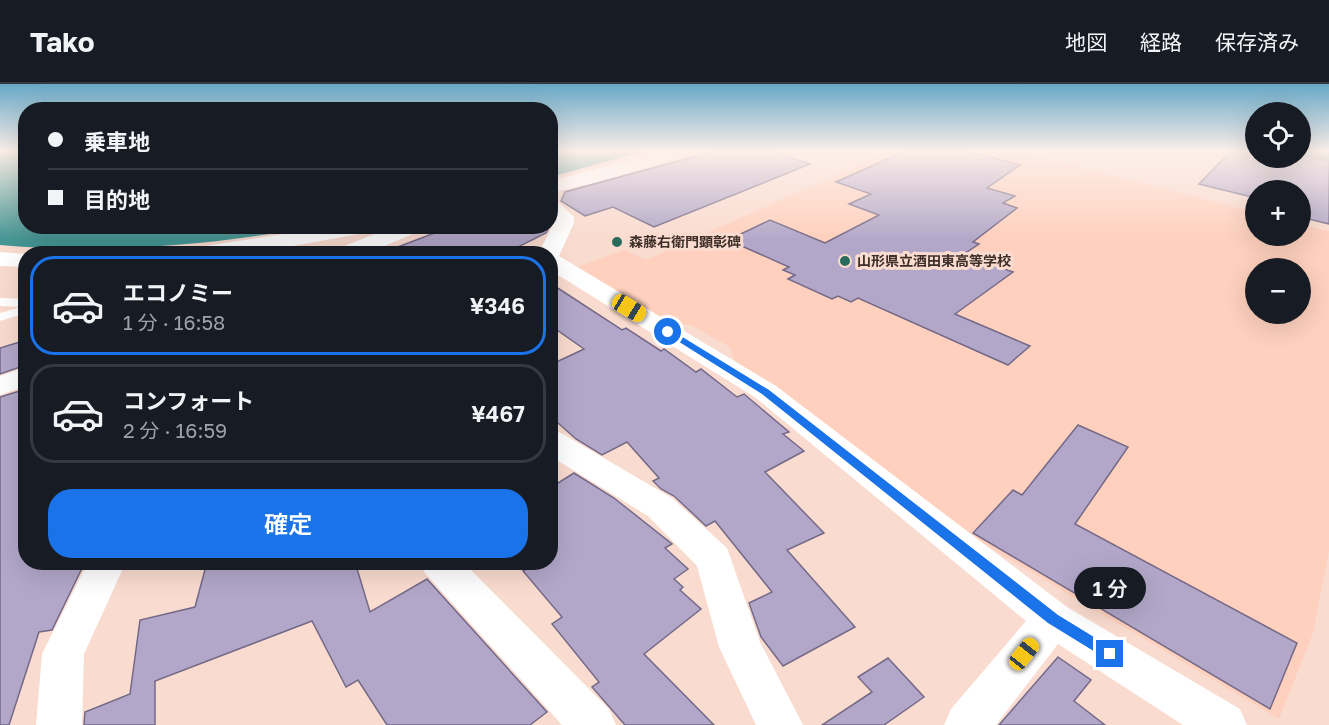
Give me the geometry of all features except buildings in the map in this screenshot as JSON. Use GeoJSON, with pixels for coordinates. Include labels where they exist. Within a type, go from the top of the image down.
{"type":"FeatureCollection","features":[{"type":"Feature","properties":{"kind":"street"},"geometry":{"type":"LineString","coordinates":[[558,185],[577,181]]}},
{"type":"Feature","properties":{"kind":"street"},"geometry":{"type":"LineString","coordinates":[[553,246],[564,224],[564,217],[558,211]]}},
{"type":"Feature","properties":{"kind":"street"},"geometry":{"type":"LineString","coordinates":[[254,246],[329,234]]}},
{"type":"Feature","properties":{"kind":"street"},"geometry":{"type":"LineString","coordinates":[[365,246],[395,234]]}},
{"type":"Feature","properties":{"kind":"street"},"geometry":{"type":"LineString","coordinates":[[0,259],[18,260]]}},
{"type":"Feature","properties":{"kind":"street"},"geometry":{"type":"LineString","coordinates":[[558,265],[766,392],[1053,619],[1224,725]]}},
{"type":"Feature","properties":{"kind":"street"},"geometry":{"type":"LineString","coordinates":[[0,386],[18,378]]}},
{"type":"Feature","properties":{"kind":"street"},"geometry":{"type":"LineString","coordinates":[[558,446],[660,507],[714,559],[740,647],[780,725]]}},
{"type":"Feature","properties":{"kind":"street"},"geometry":{"type":"LineString","coordinates":[[59,725],[63,654],[103,570]]}},
{"type":"Feature","properties":{"kind":"street"},"geometry":{"type":"LineString","coordinates":[[446,570],[593,725]]}},
{"type":"Feature","properties":{"kind":"street"},"geometry":{"type":"LineString","coordinates":[[967,725],[1053,619]]}},
{"type":"Feature","properties":{"kind":"lane"},"geometry":{"type":"LineString","coordinates":[[0,303],[18,303]]}},
{"type":"Feature","properties":{"kind":"lane"},"geometry":{"type":"LineString","coordinates":[[0,317],[18,311]]}},
{"type":"Feature","properties":{"kind":"shaded area"},"geometry":{"type":"Polygon","coordinates":[[[824,181],[1134,181],[1245,209],[1245,246],[1311,246],[1311,226],[1329,231],[1329,550],[1313,633],[1279,719],[950,524],[734,360],[730,347],[691,325],[665,323],[575,268],[624,250],[646,260],[824,181]]]}},
{"type":"Feature","properties":{"kind":"water"},"geometry":{"type":"Polygon","coordinates":[[[0,181],[18,181],[18,234],[272,234],[156,246],[0,245],[0,181]]]}},
{"type":"Feature","properties":{"kind":"place","name":"森藤右衛門顕彰碑"},"geometry":{"type":"Point","coordinates":[617,242]}},
{"type":"Feature","properties":{"kind":"place","name":"山形県立酒田東高等学校"},"geometry":{"type":"Point","coordinates":[845,261]}},
{"type":"Feature","properties":{"kind":"route"},"geometry":{"type":"LineString","coordinates":[[668,332],[766,392],[1053,619],[1110,654]]}}]}
